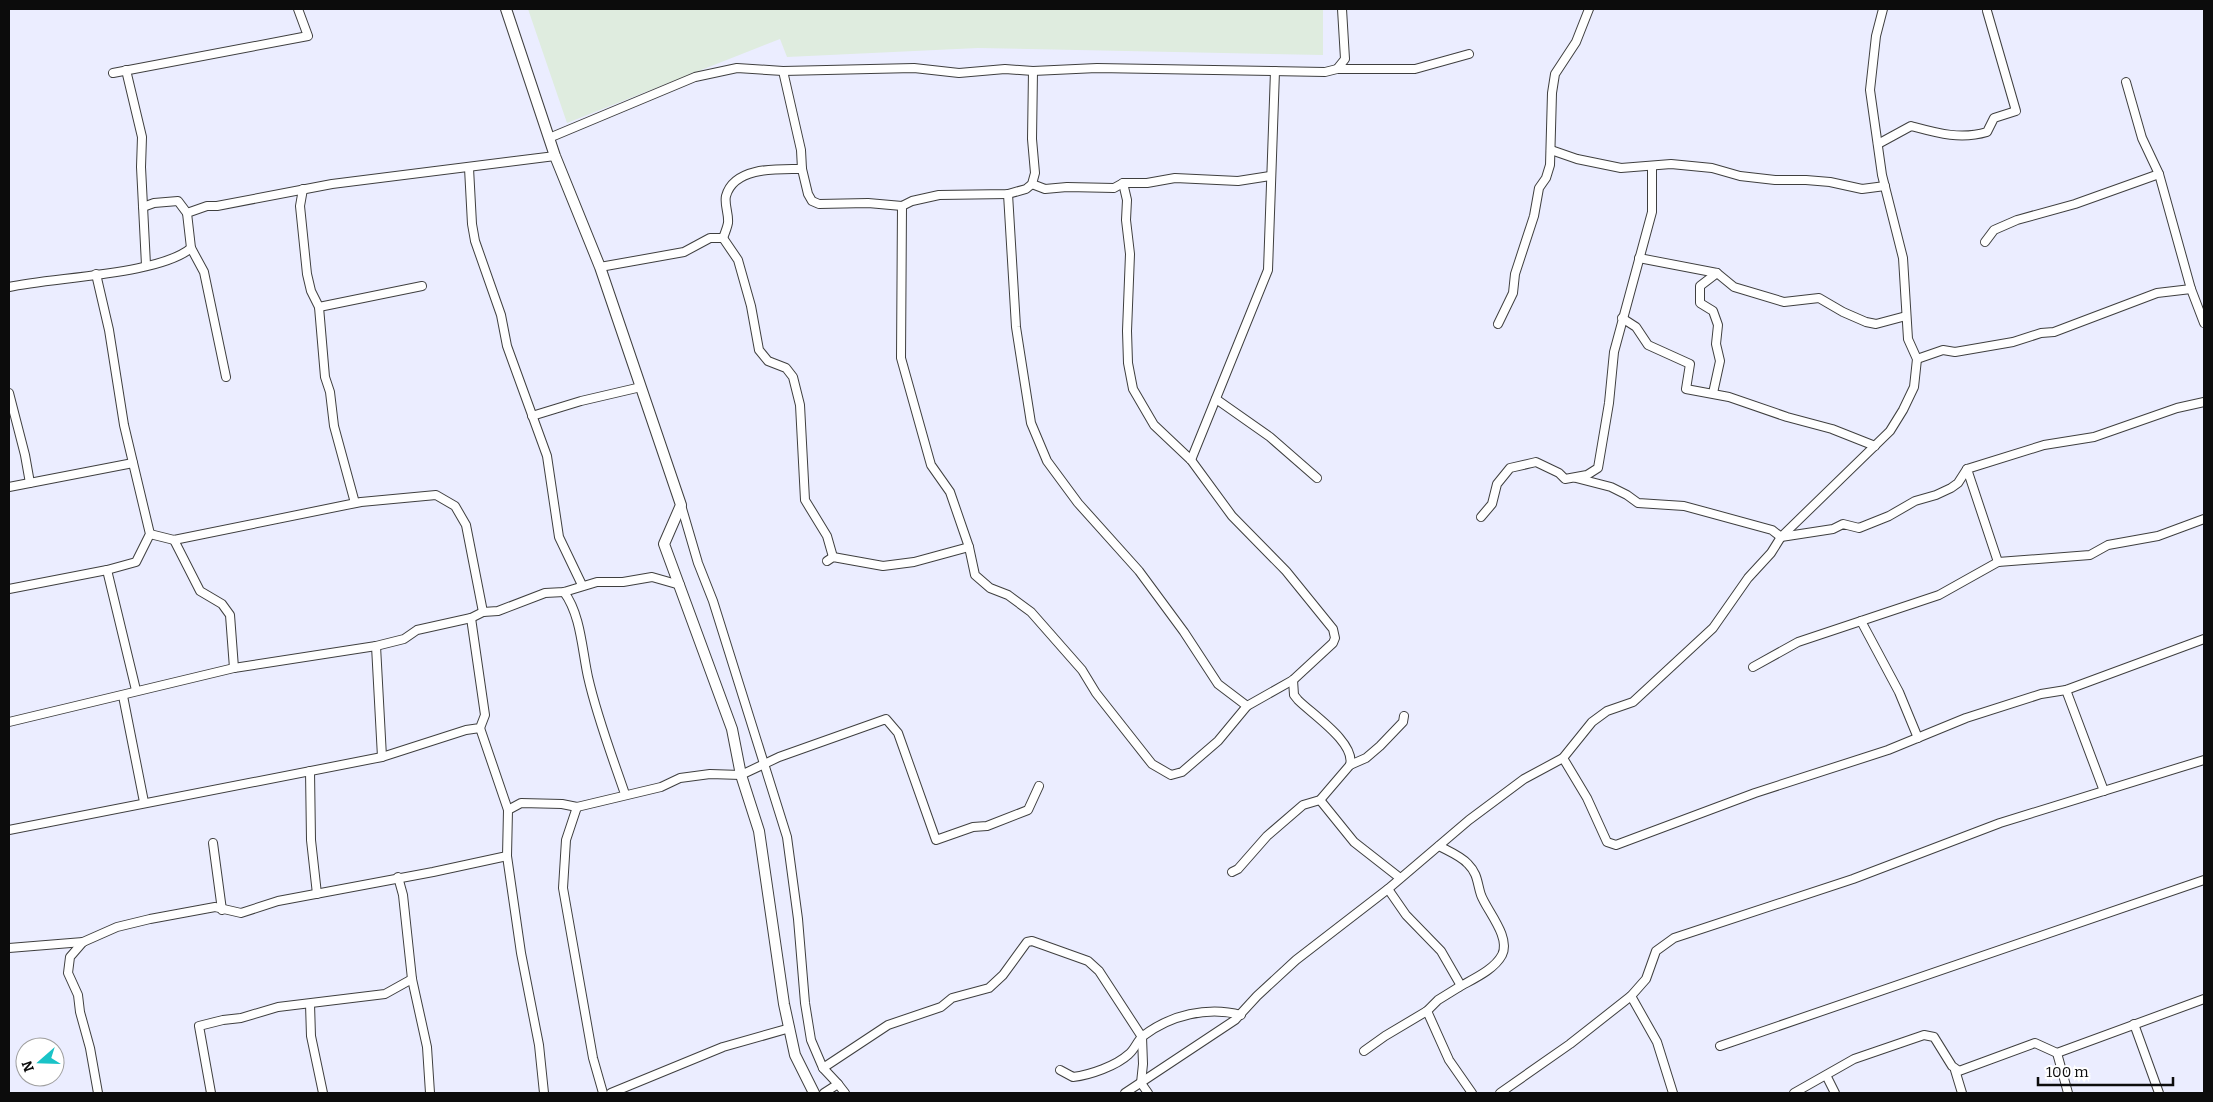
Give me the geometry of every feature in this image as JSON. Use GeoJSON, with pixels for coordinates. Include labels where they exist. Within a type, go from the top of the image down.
{"type":"FeatureCollection","features":[{"type":"Feature","properties":{"kind":"street"},"geometry":{"type":"LineString","coordinates":[[113,73],[308,36],[298,9]]}},
{"type":"Feature","properties":{"kind":"street"},"geometry":{"type":"LineString","coordinates":[[506,9],[555,156],[600,266],[681,505],[698,563],[713,601],[787,837],[798,918],[805,1003],[811,1040],[823,1068],[845,1093]]}},
{"type":"Feature","properties":{"kind":"street"},"geometry":{"type":"LineString","coordinates":[[1338,69],[1345,59],[1342,9]]}},
{"type":"Feature","properties":{"kind":"street"},"geometry":{"type":"LineString","coordinates":[[1498,324],[1513,293],[1515,274],[1534,216],[1539,188],[1546,178],[1551,150],[1552,93],[1556,74],[1576,42],[1589,9]]}},
{"type":"Feature","properties":{"kind":"street"},"geometry":{"type":"LineString","coordinates":[[1125,1093],[1241,1015],[1257,996],[1296,960],[1388,889],[1468,820],[1524,779],[1563,758],[1592,722],[1607,711],[1632,702],[1713,628],[1748,578],[1771,553],[1781,538],[1890,431],[1914,387],[1917,359],[1908,339],[1903,258],[1885,186],[1870,90],[1876,36],[1883,9]]}},
{"type":"Feature","properties":{"kind":"street"},"geometry":{"type":"LineString","coordinates":[[1878,144],[1911,126],[1944,135],[1974,136],[1987,132],[1994,118],[2016,111],[1987,11]]}},
{"type":"Feature","properties":{"kind":"street"},"geometry":{"type":"LineString","coordinates":[[549,138],[695,77],[738,68],[783,71],[900,68],[959,73],[1005,69],[1033,71],[1096,68],[1325,72],[1338,69],[1415,69],[1469,54]]}},
{"type":"Feature","properties":{"kind":"street"},"geometry":{"type":"LineString","coordinates":[[126,70],[142,137],[140,167],[146,265]]}},
{"type":"Feature","properties":{"kind":"street"},"geometry":{"type":"LineString","coordinates":[[1191,460],[1268,270],[1275,70]]}},
{"type":"Feature","properties":{"kind":"street"},"geometry":{"type":"LineString","coordinates":[[783,71],[801,150],[802,169],[808,194],[812,202],[819,204],[868,203],[902,206],[912,201],[939,195],[1008,194],[1026,189],[1032,184],[1035,173],[1032,139],[1033,71]]}},
{"type":"Feature","properties":{"kind":"street"},"geometry":{"type":"LineString","coordinates":[[2126,82],[2142,138],[2159,174],[2192,289],[2204,323]]}},
{"type":"Feature","properties":{"kind":"street"},"geometry":{"type":"LineString","coordinates":[[1551,150],[1577,159],[1621,168],[1671,164],[1712,168],[1740,176],[1775,180],[1806,180],[1862,190],[1885,186]]}},
{"type":"Feature","properties":{"kind":"street"},"geometry":{"type":"LineString","coordinates":[[187,213],[207,206],[217,206],[302,189],[555,156]]}},
{"type":"Feature","properties":{"kind":"street"},"geometry":{"type":"LineString","coordinates":[[1482,517],[1492,504],[1497,484],[1510,468],[1536,462],[1559,473],[1565,479],[1576,478],[1598,468],[1609,403],[1614,352],[1652,212],[1652,167]]}},
{"type":"Feature","properties":{"kind":"street"},"geometry":{"type":"LineString","coordinates":[[469,168],[472,224],[476,240],[501,315],[507,346],[547,456],[558,537],[582,585]]}},
{"type":"Feature","properties":{"kind":"street"},"geometry":{"type":"LineString","coordinates":[[802,169],[769,169],[748,174],[733,184],[726,196],[728,222],[724,238],[738,260],[751,306],[759,350],[768,361],[786,368],[793,377],[800,405],[805,500],[827,536],[830,559],[883,566],[914,562],[969,547]]}},
{"type":"Feature","properties":{"kind":"street"},"geometry":{"type":"LineString","coordinates":[[1985,242],[1994,230],[2017,220],[2075,204],[2159,174]]}},
{"type":"Feature","properties":{"kind":"street"},"geometry":{"type":"LineString","coordinates":[[1032,184],[1045,189],[1067,186],[1114,188],[1123,183],[1196,177],[1238,181],[1270,176]]}},
{"type":"Feature","properties":{"kind":"street"},"geometry":{"type":"LineString","coordinates":[[902,206],[901,358],[931,465],[950,492],[969,547],[975,575],[990,588],[1008,595],[1031,612],[1082,670],[1108,709],[1158,769],[1171,775],[1182,772],[1218,741],[1247,706],[1293,680],[1333,643],[1335,638],[1333,629],[1286,571],[1232,516],[1191,460],[1154,425],[1133,389],[1128,363],[1130,254],[1127,200],[1123,183]]}},
{"type":"Feature","properties":{"kind":"street"},"geometry":{"type":"LineString","coordinates":[[302,189],[300,206],[305,241],[304,257],[311,291],[319,307],[325,377],[330,392],[334,426],[355,503]]}},
{"type":"Feature","properties":{"kind":"street"},"geometry":{"type":"LineString","coordinates":[[1008,194],[1016,327],[1031,423],[1047,461],[1078,503],[1139,571],[1184,632],[1218,684],[1247,706]]}},
{"type":"Feature","properties":{"kind":"street"},"geometry":{"type":"LineString","coordinates":[[143,207],[154,203],[178,201],[187,213],[191,248],[204,272],[226,377]]}},
{"type":"Feature","properties":{"kind":"street"},"geometry":{"type":"LineString","coordinates":[[600,266],[684,252],[710,238],[724,238]]}},
{"type":"Feature","properties":{"kind":"street"},"geometry":{"type":"LineString","coordinates":[[9,287],[146,265],[182,256],[191,248]]}},
{"type":"Feature","properties":{"kind":"street"},"geometry":{"type":"LineString","coordinates":[[1639,258],[1717,273],[1734,287],[1784,302],[1819,298],[1843,312],[1866,322],[1876,324],[1906,316]]}},
{"type":"Feature","properties":{"kind":"street"},"geometry":{"type":"LineString","coordinates":[[1713,393],[1720,361],[1716,344],[1718,326],[1713,311],[1700,303],[1700,286],[1717,273]]}},
{"type":"Feature","properties":{"kind":"street"},"geometry":{"type":"LineString","coordinates":[[9,589],[107,570],[136,562],[150,534],[124,425],[109,330],[96,274]]}},
{"type":"Feature","properties":{"kind":"street"},"geometry":{"type":"LineString","coordinates":[[319,307],[422,286]]}},
{"type":"Feature","properties":{"kind":"street"},"geometry":{"type":"LineString","coordinates":[[1917,359],[1943,350],[1955,352],[2013,342],[2041,333],[2054,332],[2157,292],[2192,289]]}},
{"type":"Feature","properties":{"kind":"street"},"geometry":{"type":"LineString","coordinates":[[1622,318],[1636,327],[1648,345],[1690,364],[1686,389],[1713,393],[1832,429],[1875,446]]}},
{"type":"Feature","properties":{"kind":"street"},"geometry":{"type":"LineString","coordinates":[[532,416],[581,401],[641,387]]}},
{"type":"Feature","properties":{"kind":"street"},"geometry":{"type":"LineString","coordinates":[[9,393],[30,483]]}},
{"type":"Feature","properties":{"kind":"street"},"geometry":{"type":"LineString","coordinates":[[1216,399],[1270,437],[1316,478]]}},
{"type":"Feature","properties":{"kind":"street"},"geometry":{"type":"LineString","coordinates":[[1781,538],[1833,529],[1843,524],[1859,528],[1889,516],[1914,501],[1936,495],[1950,488],[1958,483],[1967,469],[2044,445],[2094,437],[2177,408],[2204,402]]}},
{"type":"Feature","properties":{"kind":"street"},"geometry":{"type":"LineString","coordinates":[[9,487],[133,463]]}},
{"type":"Feature","properties":{"kind":"street"},"geometry":{"type":"LineString","coordinates":[[1967,469],[1998,562]]}},
{"type":"Feature","properties":{"kind":"street"},"geometry":{"type":"LineString","coordinates":[[1576,478],[1611,487],[1627,495],[1638,504],[1684,506],[1772,530],[1781,538]]}},
{"type":"Feature","properties":{"kind":"street"},"geometry":{"type":"LineString","coordinates":[[150,534],[174,540],[355,503],[436,495],[455,506],[466,525],[483,612]]}},
{"type":"Feature","properties":{"kind":"street"},"geometry":{"type":"LineString","coordinates":[[681,505],[664,544],[732,729],[741,775],[759,831],[794,1055],[814,1093]]}},
{"type":"Feature","properties":{"kind":"street"},"geometry":{"type":"LineString","coordinates":[[1753,667],[1798,642],[1939,596],[1998,562],[2090,555],[2108,545],[2158,536],[2204,518]]}},
{"type":"Feature","properties":{"kind":"street"},"geometry":{"type":"LineString","coordinates":[[174,540],[200,591],[222,604],[230,615],[234,668]]}},
{"type":"Feature","properties":{"kind":"street"},"geometry":{"type":"LineString","coordinates":[[107,570],[136,690]]}},
{"type":"Feature","properties":{"kind":"street"},"geometry":{"type":"LineString","coordinates":[[9,722],[234,668],[376,646],[404,639],[417,630],[471,618],[483,612],[498,611],[545,593],[564,592],[582,585],[652,577],[680,585]]}},
{"type":"Feature","properties":{"kind":"street"},"geometry":{"type":"LineString","coordinates":[[564,592],[578,624],[588,678],[602,728],[625,794]]}},
{"type":"Feature","properties":{"kind":"street"},"geometry":{"type":"LineString","coordinates":[[471,618],[485,715],[480,728],[508,810],[507,856],[521,953],[539,1045],[544,1093]]}},
{"type":"Feature","properties":{"kind":"street"},"geometry":{"type":"LineString","coordinates":[[1861,621],[1899,692],[1918,738]]}},
{"type":"Feature","properties":{"kind":"street"},"geometry":{"type":"LineString","coordinates":[[1563,758],[1587,798],[1607,842],[1616,845],[1755,793],[1888,750],[1966,718],[2041,694],[2066,690],[2204,639]]}},
{"type":"Feature","properties":{"kind":"street"},"geometry":{"type":"LineString","coordinates":[[376,646],[382,757]]}},
{"type":"Feature","properties":{"kind":"street"},"geometry":{"type":"LineString","coordinates":[[1232,872],[1238,869],[1267,836],[1304,806],[1320,800],[1350,765],[1352,759],[1348,748],[1294,695],[1293,680]]}},
{"type":"Feature","properties":{"kind":"street"},"geometry":{"type":"LineString","coordinates":[[2066,690],[2104,791]]}},
{"type":"Feature","properties":{"kind":"street"},"geometry":{"type":"LineString","coordinates":[[123,696],[144,802]]}},
{"type":"Feature","properties":{"kind":"street"},"geometry":{"type":"LineString","coordinates":[[1350,765],[1366,758],[1380,746],[1403,722],[1404,716]]}},
{"type":"Feature","properties":{"kind":"street"},"geometry":{"type":"LineString","coordinates":[[508,810],[521,803],[562,804],[576,807],[661,787],[680,778],[710,774],[741,775],[779,757],[888,719],[898,733],[936,840],[973,827],[987,826],[1028,810],[1038,786]]}},
{"type":"Feature","properties":{"kind":"street"},"geometry":{"type":"LineString","coordinates":[[9,830],[144,802],[382,757],[466,730],[480,728]]}},
{"type":"Feature","properties":{"kind":"street"},"geometry":{"type":"LineString","coordinates":[[1500,1093],[1570,1044],[1631,996],[1646,979],[1656,951],[1674,938],[1853,879],[2000,823],[2204,760]]}},
{"type":"Feature","properties":{"kind":"street"},"geometry":{"type":"LineString","coordinates":[[310,771],[311,840],[317,894]]}},
{"type":"Feature","properties":{"kind":"street"},"geometry":{"type":"LineString","coordinates":[[1320,800],[1354,842],[1400,878]]}},
{"type":"Feature","properties":{"kind":"street"},"geometry":{"type":"LineString","coordinates":[[576,807],[566,840],[563,888],[593,1058],[603,1093]]}},
{"type":"Feature","properties":{"kind":"street"},"geometry":{"type":"LineString","coordinates":[[213,843],[222,910]]}},
{"type":"Feature","properties":{"kind":"street"},"geometry":{"type":"LineString","coordinates":[[1364,1051],[1491,967],[1500,958],[1504,948],[1497,922],[1481,894],[1475,873],[1467,862],[1439,846]]}},
{"type":"Feature","properties":{"kind":"street"},"geometry":{"type":"LineString","coordinates":[[9,948],[83,942],[117,927],[150,919],[215,907],[222,910],[241,912],[278,901],[507,856]]}},
{"type":"Feature","properties":{"kind":"street"},"geometry":{"type":"LineString","coordinates":[[398,877],[403,895],[412,979],[427,1047],[430,1093]]}},
{"type":"Feature","properties":{"kind":"street"},"geometry":{"type":"LineString","coordinates":[[1720,1046],[2204,880]]}},
{"type":"Feature","properties":{"kind":"street"},"geometry":{"type":"LineString","coordinates":[[1388,889],[1406,915],[1441,951],[1459,979],[1459,987]]}},
{"type":"Feature","properties":{"kind":"street"},"geometry":{"type":"LineString","coordinates":[[823,1068],[888,1025],[941,1007],[952,998],[962,994],[989,988],[1004,975],[1028,942],[1032,941],[1052,950],[1088,961],[1105,980],[1142,1037],[1143,1064],[1141,1083],[1148,1093]]}},
{"type":"Feature","properties":{"kind":"street"},"geometry":{"type":"LineString","coordinates":[[83,942],[70,958],[68,973],[78,996],[98,1093]]}},
{"type":"Feature","properties":{"kind":"street"},"geometry":{"type":"LineString","coordinates":[[211,1093],[199,1026],[241,1018],[278,1007],[385,994],[412,979]]}},
{"type":"Feature","properties":{"kind":"street"},"geometry":{"type":"LineString","coordinates":[[1631,996],[1657,1042],[1674,1093]]}},
{"type":"Feature","properties":{"kind":"street"},"geometry":{"type":"LineString","coordinates":[[1955,1070],[1959,1071],[2035,1043],[2057,1053],[2204,999]]}},
{"type":"Feature","properties":{"kind":"street"},"geometry":{"type":"LineString","coordinates":[[310,1004],[311,1036],[323,1093]]}},
{"type":"Feature","properties":{"kind":"street"},"geometry":{"type":"LineString","coordinates":[[1426,1011],[1449,1060],[1472,1093]]}},
{"type":"Feature","properties":{"kind":"street"},"geometry":{"type":"LineString","coordinates":[[1060,1070],[1073,1077],[1109,1066],[1129,1055],[1142,1037],[1176,1016],[1228,1012],[1241,1015]]}},
{"type":"Feature","properties":{"kind":"street"},"geometry":{"type":"LineString","coordinates":[[2134,1024],[2159,1093]]}},
{"type":"Feature","properties":{"kind":"street"},"geometry":{"type":"LineString","coordinates":[[611,1093],[723,1047],[790,1028]]}},
{"type":"Feature","properties":{"kind":"street"},"geometry":{"type":"LineString","coordinates":[[1794,1093],[1826,1077],[1854,1059],[1924,1035],[1934,1038],[1955,1070],[1962,1093]]}},
{"type":"Feature","properties":{"kind":"street"},"geometry":{"type":"LineString","coordinates":[[2057,1053],[2068,1093]]}},
{"type":"Feature","properties":{"kind":"street"},"geometry":{"type":"LineString","coordinates":[[1826,1077],[1835,1093]]}},
{"type":"Feature","properties":{"kind":"street"},"geometry":{"type":"LineString","coordinates":[[824,1093],[838,1084]]}},
{"type":"Feature","properties":{"kind":"shaded area"},"geometry":{"type":"Polygon","coordinates":[[[528,9],[1323,9],[1323,55],[978,48],[787,57],[780,39],[567,123],[528,9]]]}}]}
